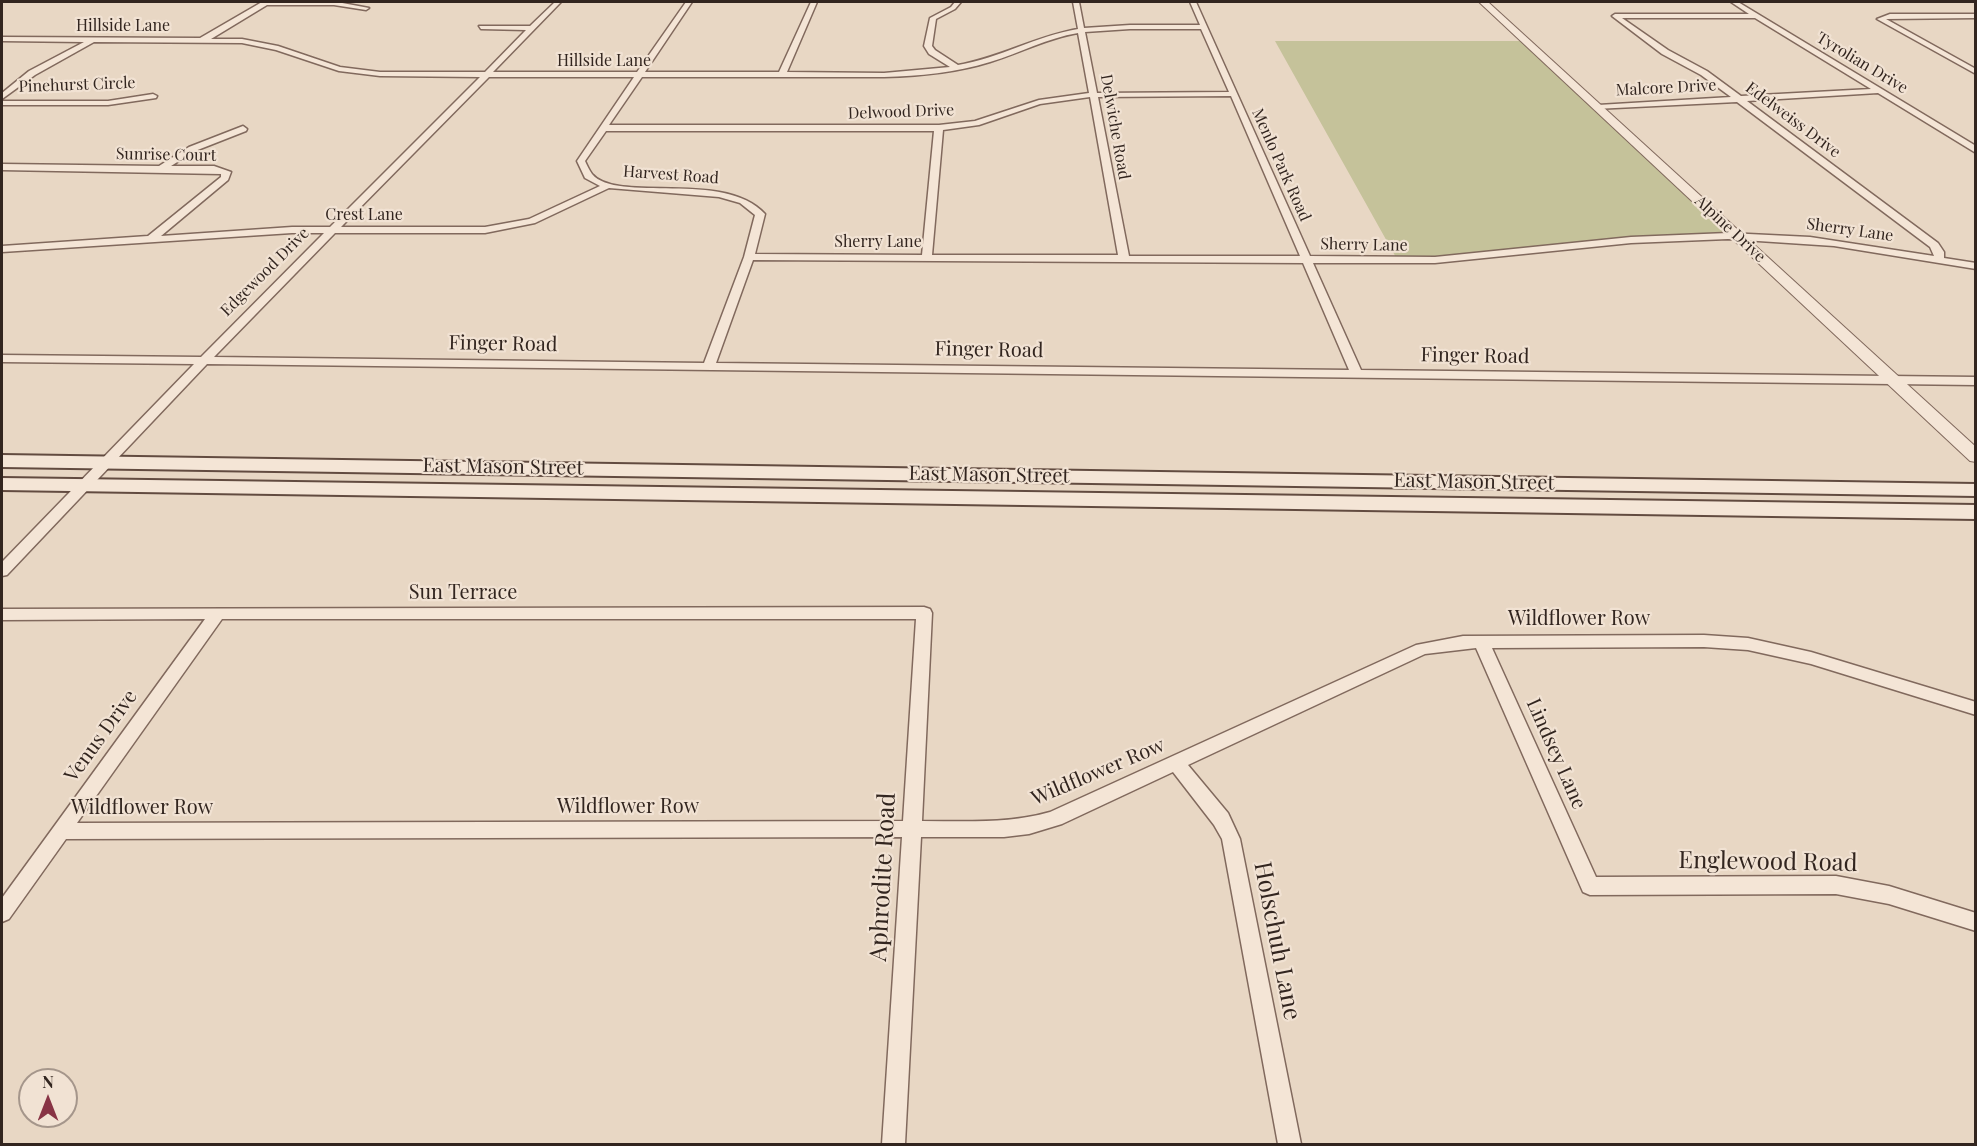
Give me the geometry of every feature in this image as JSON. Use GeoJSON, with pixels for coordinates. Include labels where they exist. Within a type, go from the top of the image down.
{"type":"FeatureCollection","features":[{"type":"Feature","properties":{"kind":"main road","name":"East Mason Street"},"geometry":{"type":"LineString","coordinates":[[2,461],[1976,490]]}},
{"type":"Feature","properties":{"kind":"main road","name":"East Mason Street"},"geometry":{"type":"LineString","coordinates":[[2,484],[1976,512]]}},
{"type":"Feature","properties":{"kind":"street"},"geometry":{"type":"LineString","coordinates":[[203,40],[266,2],[327,3],[366,8]]}},
{"type":"Feature","properties":{"kind":"street","name":"Edgewood Drive"},"geometry":{"type":"LineString","coordinates":[[2,571],[205,359],[558,2]]}},
{"type":"Feature","properties":{"kind":"street","name":"Harvest Road"},"geometry":{"type":"LineString","coordinates":[[689,2],[583,155],[582,166],[589,176],[609,185],[638,190],[720,193],[740,198],[754,206],[760,214],[749,257],[710,366]]}},
{"type":"Feature","properties":{"kind":"street"},"geometry":{"type":"LineString","coordinates":[[783,75],[814,2]]}},
{"type":"Feature","properties":{"kind":"street"},"geometry":{"type":"LineString","coordinates":[[957,68],[932,52],[928,46],[933,18],[953,8],[958,2]]}},
{"type":"Feature","properties":{"kind":"street","name":"Delwiche Road"},"geometry":{"type":"LineString","coordinates":[[1076,2],[1124,259]]}},
{"type":"Feature","properties":{"kind":"street","name":"Menlo Park Road"},"geometry":{"type":"LineString","coordinates":[[1193,2],[1357,374]]}},
{"type":"Feature","properties":{"kind":"street","name":"Alpine Drive"},"geometry":{"type":"LineString","coordinates":[[1483,2],[1976,457]]}},
{"type":"Feature","properties":{"kind":"street","name":"Tyrolian Drive"},"geometry":{"type":"LineString","coordinates":[[1734,2],[1976,150]]}},
{"type":"Feature","properties":{"kind":"street","name":"Edelweiss Drive"},"geometry":{"type":"LineString","coordinates":[[1757,16],[1615,16],[1665,52],[1698,69],[1740,99],[1935,245],[1940,252],[1939,260]]}},
{"type":"Feature","properties":{"kind":"street"},"geometry":{"type":"LineString","coordinates":[[1976,16],[1890,16],[1880,19],[1976,72]]}},
{"type":"Feature","properties":{"kind":"street"},"geometry":{"type":"LineString","coordinates":[[482,27],[532,28]]}},
{"type":"Feature","properties":{"kind":"street","name":"Hillside Lane"},"geometry":{"type":"LineString","coordinates":[[2,39],[203,40],[267,45],[327,66],[352,71],[486,74],[894,75],[957,68],[990,60],[1043,39],[1082,30],[1204,27]]}},
{"type":"Feature","properties":{"kind":"street"},"geometry":{"type":"LineString","coordinates":[[2,97],[32,73],[94,39]]}},
{"type":"Feature","properties":{"kind":"street","name":"Malcore Drive"},"geometry":{"type":"LineString","coordinates":[[1598,107],[1880,91]]}},
{"type":"Feature","properties":{"kind":"street","name":"Delwood Drive"},"geometry":{"type":"LineString","coordinates":[[602,128],[939,128],[992,120],[1052,99],[1093,94],[1234,94]]}},
{"type":"Feature","properties":{"kind":"street","name":"Pinehurst Circle"},"geometry":{"type":"LineString","coordinates":[[2,103],[108,103],[153,96]]}},
{"type":"Feature","properties":{"kind":"street"},"geometry":{"type":"LineString","coordinates":[[927,258],[939,128]]}},
{"type":"Feature","properties":{"kind":"street"},"geometry":{"type":"LineString","coordinates":[[160,169],[192,148],[243,129]]}},
{"type":"Feature","properties":{"kind":"street","name":"Sunrise Court"},"geometry":{"type":"LineString","coordinates":[[2,167],[220,170],[227,175],[151,239]]}},
{"type":"Feature","properties":{"kind":"street","name":"Crest Lane"},"geometry":{"type":"LineString","coordinates":[[2,249],[256,231],[468,231],[502,228],[551,214],[609,185]]}},
{"type":"Feature","properties":{"kind":"street","name":"Sherry Lane"},"geometry":{"type":"LineString","coordinates":[[749,257],[1405,261],[1475,259],[1630,240],[1784,237],[1844,243],[1976,266]]}},
{"type":"Feature","properties":{"kind":"street","name":"Finger Road"},"geometry":{"type":"LineString","coordinates":[[2,358],[1976,381]]}},
{"type":"Feature","properties":{"kind":"street","name":"Sun Terrace"},"geometry":{"type":"LineString","coordinates":[[2,614],[924,613]]}},
{"type":"Feature","properties":{"kind":"street","name":"Aphrodite Road"},"geometry":{"type":"LineString","coordinates":[[894,1144],[924,613]]}},
{"type":"Feature","properties":{"kind":"street","name":"Venus Drive"},"geometry":{"type":"LineString","coordinates":[[2,913],[217,614]]}},
{"type":"Feature","properties":{"kind":"street","name":"Wildflower Row"},"geometry":{"type":"LineString","coordinates":[[61,831],[1004,829],[1029,826],[1055,818],[1422,649],[1443,644],[1704,641],[1748,644],[1787,652],[1976,708]]}},
{"type":"Feature","properties":{"kind":"street","name":"Lindsey Lane"},"geometry":{"type":"LineString","coordinates":[[1481,642],[1590,885]]}},
{"type":"Feature","properties":{"kind":"street","name":"Holschuh Lane"},"geometry":{"type":"LineString","coordinates":[[1176,763],[1221,819],[1231,839],[1290,1144]]}},
{"type":"Feature","properties":{"kind":"street","name":"Englewood Road"},"geometry":{"type":"LineString","coordinates":[[1590,885],[1836,885],[1873,890],[1909,899],[1976,922]]}},
{"type":"Feature","properties":{"kind":"shaded area"},"geometry":{"type":"Polygon","coordinates":[[[1275,41],[1527,41],[1738,237],[1665,238],[1514,255],[1398,261],[1275,41]]]}}]}
